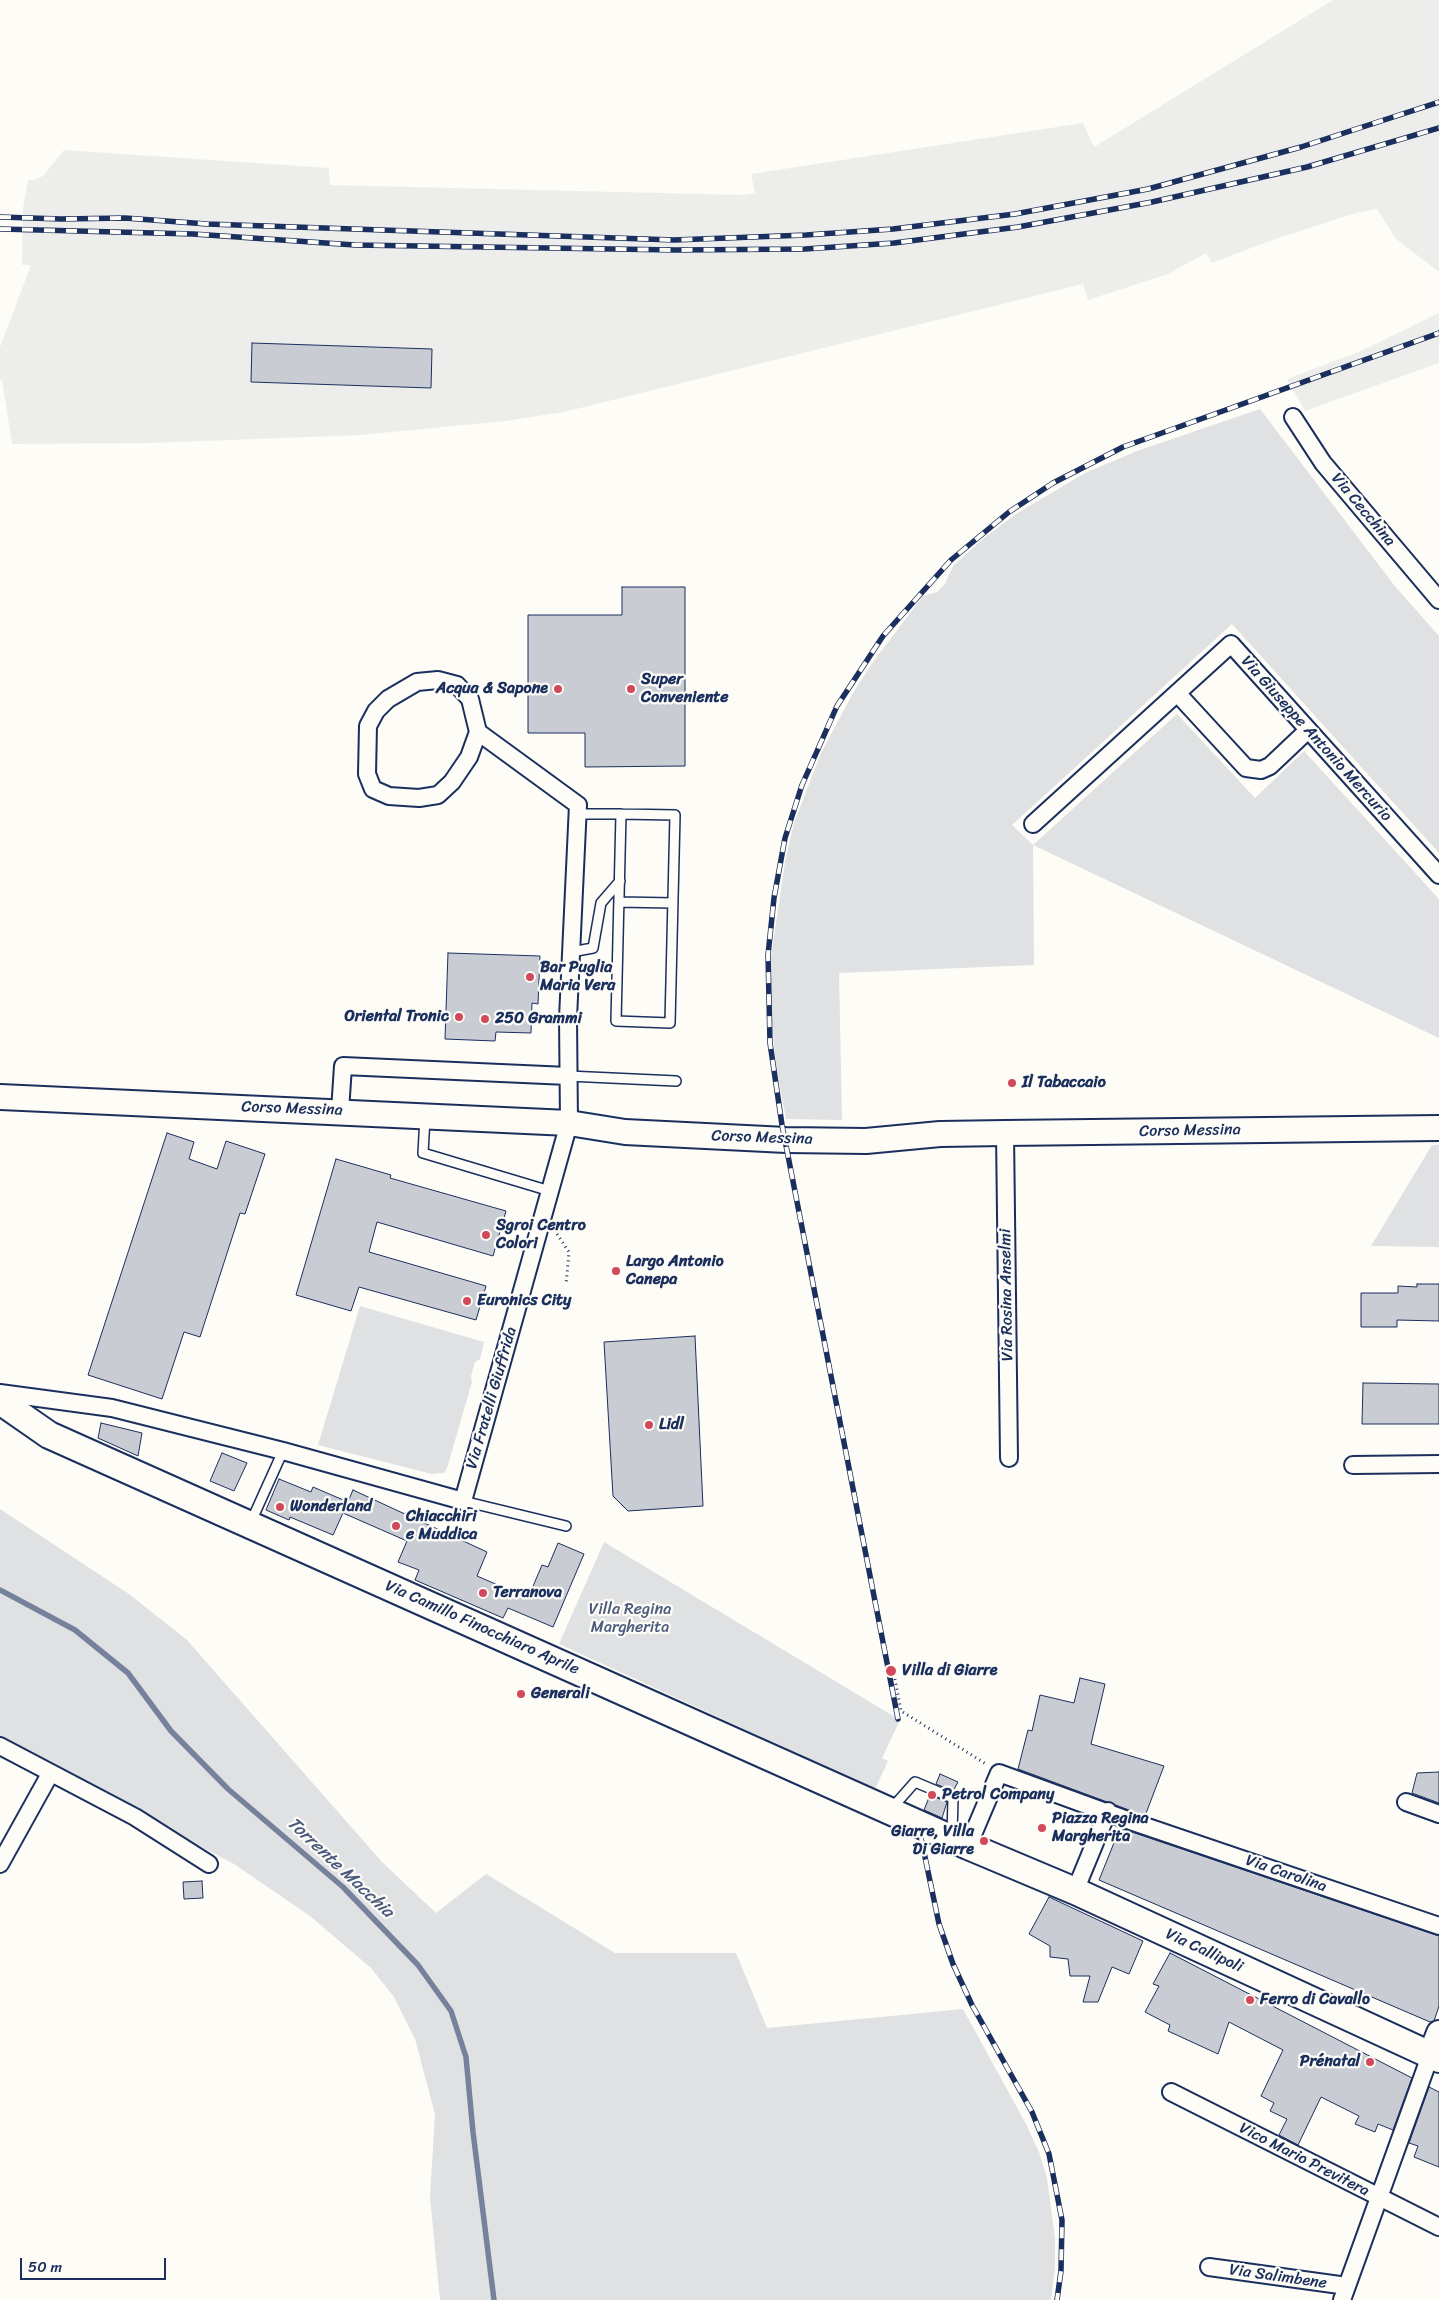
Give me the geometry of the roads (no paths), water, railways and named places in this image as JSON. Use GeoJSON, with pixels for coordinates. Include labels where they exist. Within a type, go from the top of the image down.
{"type":"FeatureCollection","features":[{"type":"Feature","properties":{"kind":"main road","name":"Via Camillo Finocchiaro Aprile"},"geometry":{"type":"LineString","coordinates":[[0,1401],[50,1435],[960,1842]]}},
{"type":"Feature","properties":{"kind":"main road"},"geometry":{"type":"LineString","coordinates":[[0,1414],[50,1435]]}},
{"type":"Feature","properties":{"kind":"main road","name":"Via Callipoli"},"geometry":{"type":"LineString","coordinates":[[960,1842],[1436,2049]]}},
{"type":"Feature","properties":{"kind":"street","name":"Via Cecchina"},"geometry":{"type":"LineString","coordinates":[[1292,417],[1323,462],[1439,600]]}},
{"type":"Feature","properties":{"kind":"street","name":"Via Giuseppe Antonio Mercurio"},"geometry":{"type":"LineString","coordinates":[[1033,824],[1231,644],[1439,876]]}},
{"type":"Feature","properties":{"kind":"street"},"geometry":{"type":"LineString","coordinates":[[478,732],[469,757],[452,782],[438,795],[419,798],[389,796],[373,789],[367,774],[368,726],[376,710],[388,699],[417,682],[438,680],[457,685],[470,699],[478,732],[578,805],[577,814]]}},
{"type":"Feature","properties":{"kind":"street"},"geometry":{"type":"LineString","coordinates":[[1177,694],[1246,768],[1261,770],[1270,766],[1308,731]]}},
{"type":"Feature","properties":{"kind":"street","name":"Via Fratelli Giuffrida"},"geometry":{"type":"LineString","coordinates":[[463,1501],[550,1191],[577,1124],[568,1076],[577,814]]}},
{"type":"Feature","properties":{"kind":"street"},"geometry":{"type":"LineString","coordinates":[[340,1111],[342,1066],[568,1076]]}},
{"type":"Feature","properties":{"kind":"street","name":"Corso Messina"},"geometry":{"type":"LineString","coordinates":[[0,1096],[426,1115],[577,1124],[625,1132],[786,1140],[866,1141],[940,1134],[1439,1128]]}},
{"type":"Feature","properties":{"kind":"street","name":"Via Rosina Anselmi"},"geometry":{"type":"LineString","coordinates":[[1005,1133],[1009,1458]]}},
{"type":"Feature","properties":{"kind":"street"},"geometry":{"type":"LineString","coordinates":[[0,1393],[112,1408],[283,1451],[463,1501]]}},
{"type":"Feature","properties":{"kind":"street"},"geometry":{"type":"LineString","coordinates":[[1353,1465],[1439,1464]]}},
{"type":"Feature","properties":{"kind":"street"},"geometry":{"type":"LineString","coordinates":[[0,1746],[50,1774],[135,1817],[210,1864]]}},
{"type":"Feature","properties":{"kind":"street","name":"Via Carolina"},"geometry":{"type":"LineString","coordinates":[[960,1842],[999,1773],[1108,1811],[1133,1822],[1439,1926]]}},
{"type":"Feature","properties":{"kind":"street"},"geometry":{"type":"LineString","coordinates":[[0,1864],[50,1774]]}},
{"type":"Feature","properties":{"kind":"street"},"geometry":{"type":"LineString","coordinates":[[1406,1802],[1439,1814]]}},
{"type":"Feature","properties":{"kind":"street"},"geometry":{"type":"LineString","coordinates":[[1075,1891],[1108,1811]]}},
{"type":"Feature","properties":{"kind":"street"},"geometry":{"type":"LineString","coordinates":[[1344,2293],[1436,2049]]}},
{"type":"Feature","properties":{"kind":"street","name":"Vico Mario Previtera"},"geometry":{"type":"LineString","coordinates":[[1171,2092],[1380,2199],[1439,2227]]}},
{"type":"Feature","properties":{"kind":"street","name":"Via Salimbene"},"geometry":{"type":"LineString","coordinates":[[1209,2267],[1344,2293]]}},
{"type":"Feature","properties":{"kind":"lane"},"geometry":{"type":"LineString","coordinates":[[577,814],[621,814],[675,815],[670,1023],[616,1022],[621,814]]}},
{"type":"Feature","properties":{"kind":"lane"},"geometry":{"type":"LineString","coordinates":[[571,952],[593,948],[601,903],[620,881]]}},
{"type":"Feature","properties":{"kind":"lane"},"geometry":{"type":"LineString","coordinates":[[619,902],[673,904]]}},
{"type":"Feature","properties":{"kind":"lane"},"geometry":{"type":"LineString","coordinates":[[568,1076],[676,1081]]}},
{"type":"Feature","properties":{"kind":"lane"},"geometry":{"type":"LineString","coordinates":[[426,1115],[423,1153],[550,1191]]}},
{"type":"Feature","properties":{"kind":"lane"},"geometry":{"type":"LineString","coordinates":[[250,1524],[283,1451]]}},
{"type":"Feature","properties":{"kind":"lane"},"geometry":{"type":"LineString","coordinates":[[463,1501],[566,1526]]}},
{"type":"Feature","properties":{"kind":"lane"},"geometry":{"type":"LineString","coordinates":[[889,1810],[915,1782],[953,1798],[960,1842]]}},
{"type":"Feature","properties":{"kind":"waterway","name":"Torrente Macchia"},"geometry":{"type":"LineString","coordinates":[[0,1590],[75,1630],[128,1673],[171,1731],[228,1789],[343,1887],[418,1965],[451,2011],[466,2057],[473,2132],[494,2300]]}},
{"type":"Feature","properties":{"kind":"railway"},"geometry":{"type":"LineString","coordinates":[[0,217],[61,219],[125,218],[207,224],[674,240],[806,235],[893,229],[1015,214],[1148,189],[1301,147],[1439,102]]}},
{"type":"Feature","properties":{"kind":"railway"},"geometry":{"type":"LineString","coordinates":[[0,229],[193,234],[355,245],[676,250],[805,249],[894,243],[1018,227],[1152,202],[1307,167],[1439,128]]}},
{"type":"Feature","properties":{"kind":"railway"},"geometry":{"type":"LineString","coordinates":[[898,1719],[782,1125],[770,1043],[768,955],[774,898],[785,838],[802,785],[837,706],[883,636],[951,560],[1009,512],[1053,483],[1123,447],[1439,333]]}},
{"type":"Feature","properties":{"kind":"railway"},"geometry":{"type":"LineString","coordinates":[[921,1838],[939,1924],[953,1964],[972,2005],[1032,2112],[1049,2154],[1062,2220],[1061,2271],[1057,2300]]}},
{"type":"Feature","properties":{"kind":"place","name":"Acqua & Sapone"},"geometry":{"type":"Point","coordinates":[558,689]}},
{"type":"Feature","properties":{"kind":"place","name":"Super Conveniente"},"geometry":{"type":"Point","coordinates":[631,689]}},
{"type":"Feature","properties":{"kind":"place","name":"Bar Puglia Maria Vera"},"geometry":{"type":"Point","coordinates":[530,977]}},
{"type":"Feature","properties":{"kind":"place","name":"Oriental Tronic"},"geometry":{"type":"Point","coordinates":[459,1017]}},
{"type":"Feature","properties":{"kind":"place","name":"250 Grammi"},"geometry":{"type":"Point","coordinates":[485,1019]}},
{"type":"Feature","properties":{"kind":"place","name":"Il Tabaccaio"},"geometry":{"type":"Point","coordinates":[1012,1083]}},
{"type":"Feature","properties":{"kind":"place","name":"Sgroi Centro Colori"},"geometry":{"type":"Point","coordinates":[486,1235]}},
{"type":"Feature","properties":{"kind":"place","name":"Largo Antonio Canepa"},"geometry":{"type":"Point","coordinates":[616,1271]}},
{"type":"Feature","properties":{"kind":"place","name":"Euronics City"},"geometry":{"type":"Point","coordinates":[467,1301]}},
{"type":"Feature","properties":{"kind":"place","name":"Lidl"},"geometry":{"type":"Point","coordinates":[649,1425]}},
{"type":"Feature","properties":{"kind":"place","name":"Wonderland"},"geometry":{"type":"Point","coordinates":[280,1507]}},
{"type":"Feature","properties":{"kind":"place","name":"Chiacchiri e Muddica"},"geometry":{"type":"Point","coordinates":[396,1526]}},
{"type":"Feature","properties":{"kind":"place","name":"Terranova"},"geometry":{"type":"Point","coordinates":[483,1593]}},
{"type":"Feature","properties":{"kind":"place","name":"Villa di Giarre"},"geometry":{"type":"Point","coordinates":[891,1671]}},
{"type":"Feature","properties":{"kind":"place","name":"Generali"},"geometry":{"type":"Point","coordinates":[521,1694]}},
{"type":"Feature","properties":{"kind":"place","name":"Petrol Company"},"geometry":{"type":"Point","coordinates":[932,1795]}},
{"type":"Feature","properties":{"kind":"place","name":"Piazza Regina Margherita"},"geometry":{"type":"Point","coordinates":[1042,1828]}},
{"type":"Feature","properties":{"kind":"place","name":"Giarre, Villa Di Giarre"},"geometry":{"type":"Point","coordinates":[984,1841]}},
{"type":"Feature","properties":{"kind":"place","name":"Ferro di Cavallo"},"geometry":{"type":"Point","coordinates":[1250,2000]}},
{"type":"Feature","properties":{"kind":"place","name":"Prénatal"},"geometry":{"type":"Point","coordinates":[1370,2062]}},
{"type":"Feature","properties":{"kind":"park label","name":"Villa Regina Margherita"},"geometry":{"type":"Point","coordinates":[630,1619]}}]}
